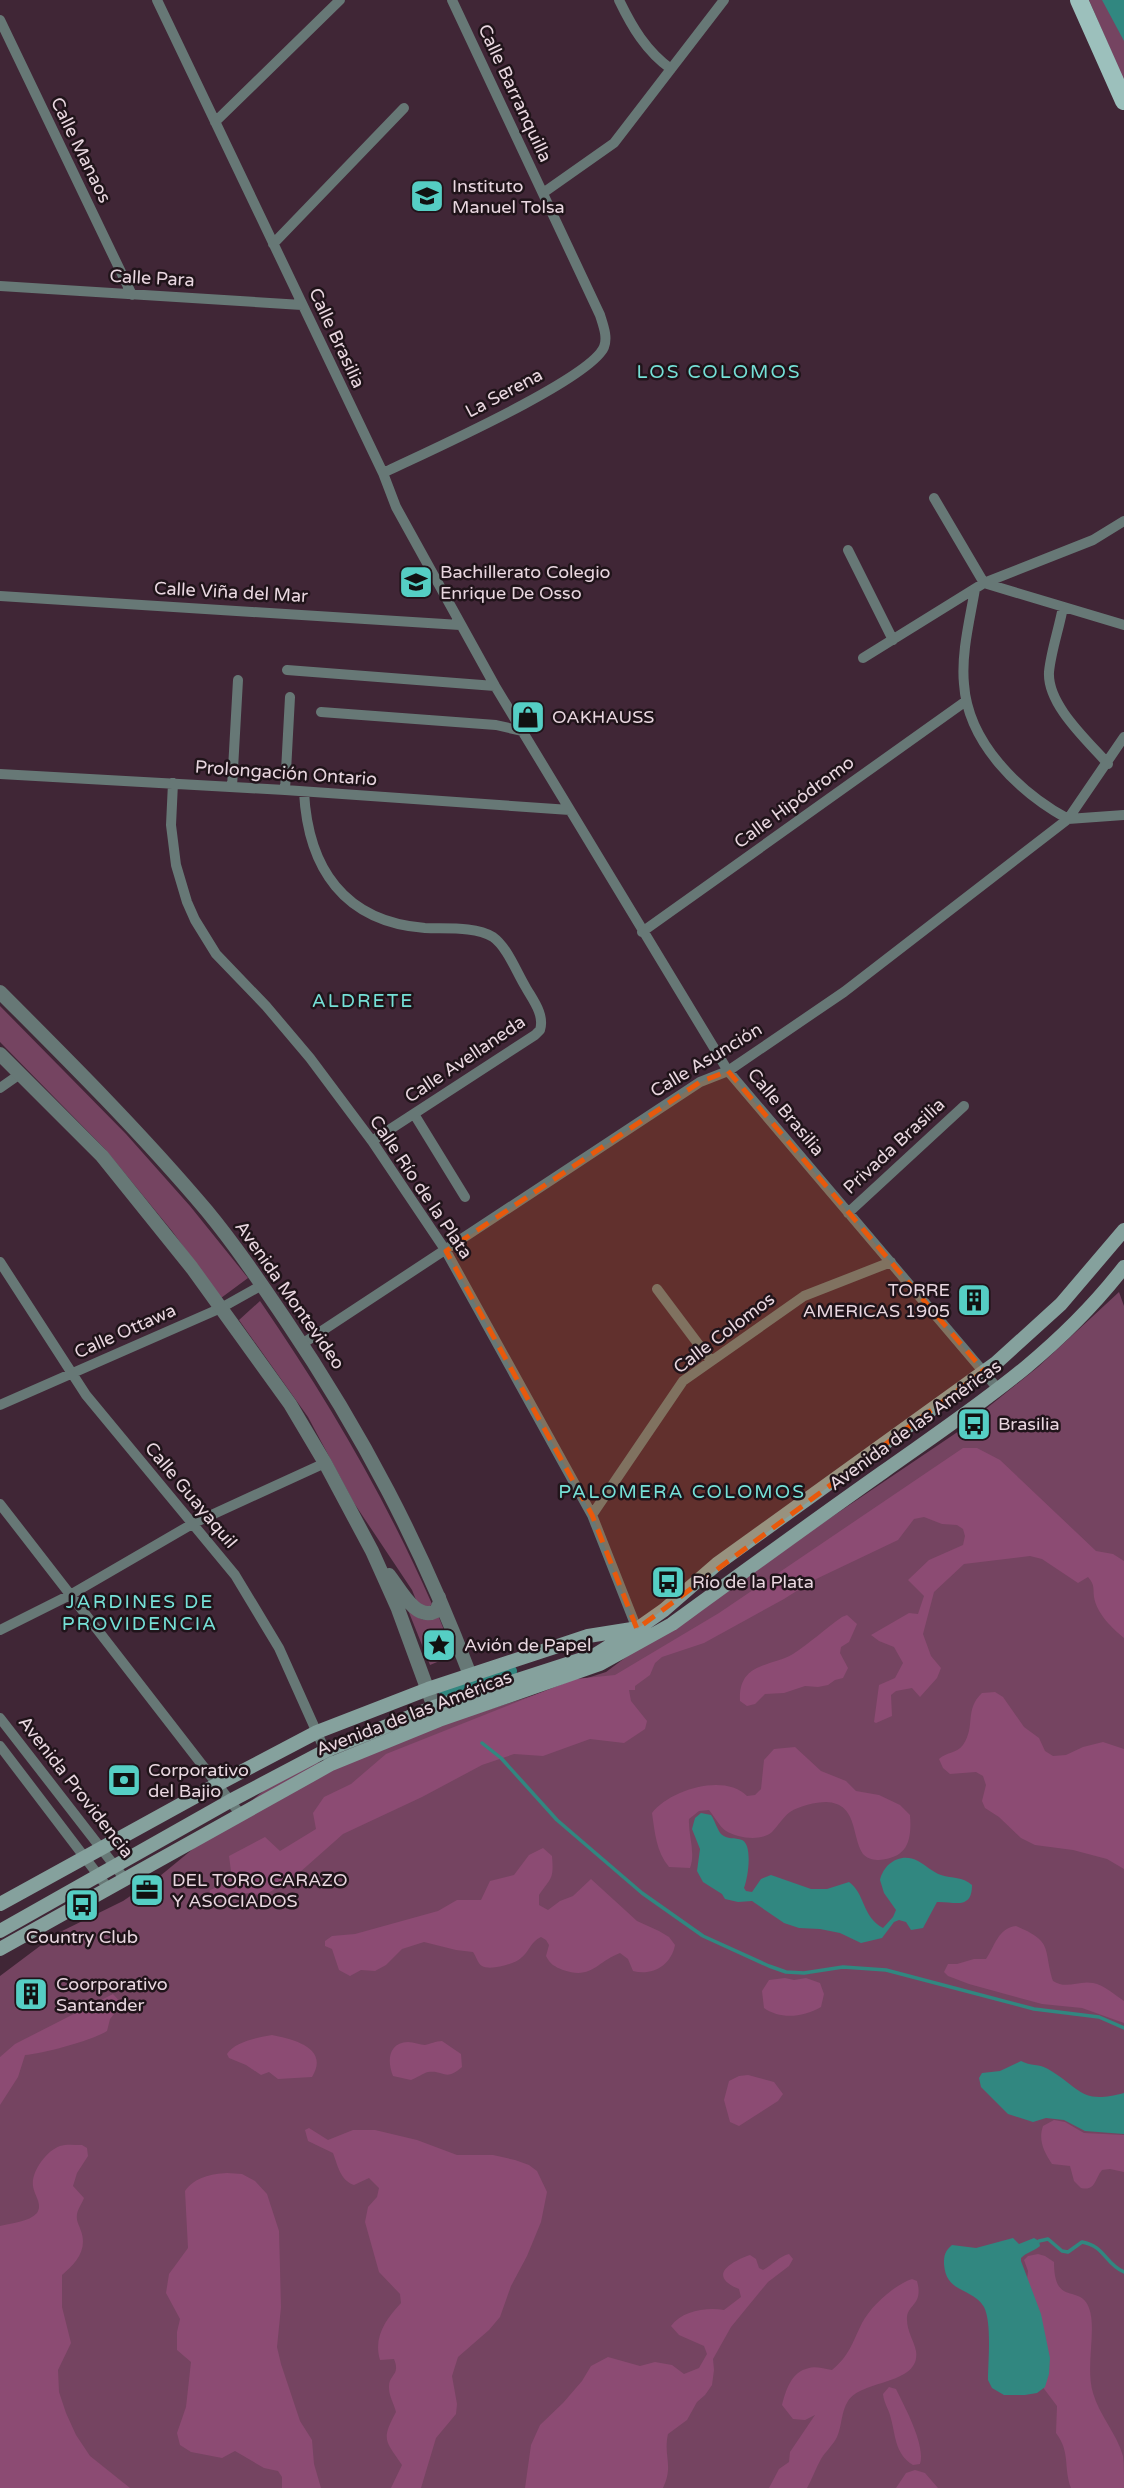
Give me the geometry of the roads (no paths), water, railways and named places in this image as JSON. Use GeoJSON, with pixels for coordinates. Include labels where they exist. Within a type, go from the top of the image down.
{"type":"FeatureCollection","features":[{"type":"Feature","properties":{"kind":"main road"},"geometry":{"type":"LineString","coordinates":[[1079,0],[1124,101]]}},
{"type":"Feature","properties":{"kind":"main road","name":"Avenida de las Américas"},"geometry":{"type":"LineString","coordinates":[[0,1949],[108,1888],[119,1872],[230,1801],[328,1757],[595,1655],[636,1629],[664,1610],[718,1564],[984,1371],[1061,1304],[1124,1230]]}},
{"type":"Feature","properties":{"kind":"main road","name":"Avenida de las Américas"},"geometry":{"type":"LineString","coordinates":[[437,1714],[600,1664],[672,1624],[999,1390],[1088,1309],[1124,1266]]}},
{"type":"Feature","properties":{"kind":"main road"},"geometry":{"type":"LineString","coordinates":[[1014,1378],[1015,1356],[1022,1338]]}},
{"type":"Feature","properties":{"kind":"main road","name":"Avenida de las Américas"},"geometry":{"type":"LineString","coordinates":[[0,1904],[317,1732],[428,1689],[588,1636],[636,1629]]}},
{"type":"Feature","properties":{"kind":"main road","name":"Avenida de las Américas"},"geometry":{"type":"LineString","coordinates":[[0,1931],[99,1875],[119,1872],[241,1815],[328,1757]]}},
{"type":"Feature","properties":{"kind":"street"},"geometry":{"type":"LineString","coordinates":[[159,4],[170,0]]}},
{"type":"Feature","properties":{"kind":"street"},"geometry":{"type":"LineString","coordinates":[[215,122],[340,0]]}},
{"type":"Feature","properties":{"kind":"street","name":"Calle Barranquilla"},"geometry":{"type":"LineString","coordinates":[[452,0],[600,315]]}},
{"type":"Feature","properties":{"kind":"street"},"geometry":{"type":"LineString","coordinates":[[619,0],[651,53],[671,69]]}},
{"type":"Feature","properties":{"kind":"street"},"geometry":{"type":"LineString","coordinates":[[543,193],[614,143],[724,0]]}},
{"type":"Feature","properties":{"kind":"street","name":"Calle Brasilia"},"geometry":{"type":"LineString","coordinates":[[159,4],[383,472],[396,507],[495,686],[642,932],[728,1071],[999,1390]]}},
{"type":"Feature","properties":{"kind":"street","name":"Calle Manaos"},"geometry":{"type":"LineString","coordinates":[[0,20],[132,295]]}},
{"type":"Feature","properties":{"kind":"street"},"geometry":{"type":"LineString","coordinates":[[273,244],[404,108]]}},
{"type":"Feature","properties":{"kind":"street","name":"Calle Para"},"geometry":{"type":"LineString","coordinates":[[0,286],[302,305]]}},
{"type":"Feature","properties":{"kind":"street","name":"La Serena"},"geometry":{"type":"LineString","coordinates":[[383,472],[525,404],[568,378],[598,355],[605,346],[600,315]]}},
{"type":"Feature","properties":{"kind":"street"},"geometry":{"type":"LineString","coordinates":[[934,498],[980,586],[965,653],[963,683],[966,701],[983,741],[999,764],[1038,801],[1068,818],[1124,815]]}},
{"type":"Feature","properties":{"kind":"street"},"geometry":{"type":"LineString","coordinates":[[863,658],[980,586],[1093,540],[1124,522]]}},
{"type":"Feature","properties":{"kind":"street"},"geometry":{"type":"LineString","coordinates":[[848,550],[892,640]]}},
{"type":"Feature","properties":{"kind":"street"},"geometry":{"type":"LineString","coordinates":[[980,586],[1124,625]]}},
{"type":"Feature","properties":{"kind":"street","name":"Calle Viña del Mar"},"geometry":{"type":"LineString","coordinates":[[0,596],[460,625]]}},
{"type":"Feature","properties":{"kind":"street"},"geometry":{"type":"LineString","coordinates":[[1063,607],[1049,675],[1054,696],[1064,714],[1108,764]]}},
{"type":"Feature","properties":{"kind":"street"},"geometry":{"type":"LineString","coordinates":[[287,670],[495,686]]}},
{"type":"Feature","properties":{"kind":"street"},"geometry":{"type":"LineString","coordinates":[[232,787],[239,680]]}},
{"type":"Feature","properties":{"kind":"street"},"geometry":{"type":"LineString","coordinates":[[285,790],[290,697]]}},
{"type":"Feature","properties":{"kind":"street","name":"Calle Hipódromo"},"geometry":{"type":"LineString","coordinates":[[642,932],[966,701]]}},
{"type":"Feature","properties":{"kind":"street"},"geometry":{"type":"LineString","coordinates":[[321,712],[496,725],[522,731]]}},
{"type":"Feature","properties":{"kind":"street","name":"Calle Asunción"},"geometry":{"type":"LineString","coordinates":[[302,1344],[699,1082],[728,1071],[844,992],[1068,818],[1108,764],[1124,737]]}},
{"type":"Feature","properties":{"kind":"street","name":"Prolongación Ontario"},"geometry":{"type":"LineString","coordinates":[[0,774],[570,810]]}},
{"type":"Feature","properties":{"kind":"street","name":"Calle Río de la Plata"},"geometry":{"type":"LineString","coordinates":[[173,783],[171,825],[176,865],[195,920],[216,954],[295,1039],[372,1141],[446,1251],[592,1515],[636,1629]]}},
{"type":"Feature","properties":{"kind":"street","name":"Calle Avellaneda"},"geometry":{"type":"LineString","coordinates":[[304,792],[306,824],[313,848],[330,880],[352,902],[374,916],[401,926],[468,930],[493,937],[503,949],[541,1016],[540,1030],[535,1035],[372,1141]]}},
{"type":"Feature","properties":{"kind":"street","name":"Avenida Montevideo"},"geometry":{"type":"LineString","coordinates":[[0,992],[89,1082],[208,1212],[262,1284],[364,1443],[396,1502],[438,1594],[470,1675]]}},
{"type":"Feature","properties":{"kind":"street"},"geometry":{"type":"LineString","coordinates":[[0,1054],[102,1156],[192,1268],[290,1404],[372,1551],[398,1609],[437,1714]]}},
{"type":"Feature","properties":{"kind":"street"},"geometry":{"type":"LineString","coordinates":[[0,1088],[20,1074]]}},
{"type":"Feature","properties":{"kind":"street","name":"Privada Brasilia"},"geometry":{"type":"LineString","coordinates":[[848,1213],[964,1106]]}},
{"type":"Feature","properties":{"kind":"street"},"geometry":{"type":"LineString","coordinates":[[414,1114],[465,1197]]}},
{"type":"Feature","properties":{"kind":"street","name":"Calle Guayaquil"},"geometry":{"type":"LineString","coordinates":[[0,1262],[71,1373],[117,1434],[235,1575],[279,1648],[328,1757]]}},
{"type":"Feature","properties":{"kind":"street","name":"Calle Colomos"},"geometry":{"type":"LineString","coordinates":[[592,1515],[683,1381],[804,1296],[891,1262]]}},
{"type":"Feature","properties":{"kind":"street","name":"Calle Ottawa"},"geometry":{"type":"LineString","coordinates":[[0,1405],[221,1308],[262,1284]]}},
{"type":"Feature","properties":{"kind":"street"},"geometry":{"type":"LineString","coordinates":[[657,1289],[711,1361]]}},
{"type":"Feature","properties":{"kind":"street"},"geometry":{"type":"LineString","coordinates":[[0,1630],[69,1595],[194,1523],[325,1463]]}},
{"type":"Feature","properties":{"kind":"street"},"geometry":{"type":"LineString","coordinates":[[0,1504],[241,1815]]}},
{"type":"Feature","properties":{"kind":"street"},"geometry":{"type":"LineString","coordinates":[[372,1551],[420,1613],[436,1611],[440,1602],[438,1594]]}},
{"type":"Feature","properties":{"kind":"street","name":"Avenida Providencia"},"geometry":{"type":"LineString","coordinates":[[0,1718],[119,1872]]}},
{"type":"Feature","properties":{"kind":"street","name":"Avenida Providencia"},"geometry":{"type":"LineString","coordinates":[[0,1746],[108,1888]]}},
{"type":"Feature","properties":{"kind":"waterway"},"geometry":{"type":"LineString","coordinates":[[445,1692],[511,1671]]}},
{"type":"Feature","properties":{"kind":"waterway"},"geometry":{"type":"LineString","coordinates":[[482,1743],[501,1758],[557,1820],[642,1893],[703,1936],[769,1966],[786,1972],[804,1973],[843,1967],[886,1970],[1034,2009],[1099,2017],[1124,2028]]}},
{"type":"Feature","properties":{"kind":"waterway"},"geometry":{"type":"LineString","coordinates":[[1039,2241],[1048,2239],[1062,2251],[1068,2252],[1082,2242],[1090,2244],[1124,2272]]}},
{"type":"Feature","properties":{"kind":"place","name":"Instituto Manuel Tolsa"},"geometry":{"type":"Point","coordinates":[427,196]}},
{"type":"Feature","properties":{"kind":"place","name":"Bachillerato Colegio Enrique De Osso"},"geometry":{"type":"Point","coordinates":[416,582]}},
{"type":"Feature","properties":{"kind":"place","name":"OAKHAUSS"},"geometry":{"type":"Point","coordinates":[528,717]}},
{"type":"Feature","properties":{"kind":"place","name":"TORRE AMERICAS 1905"},"geometry":{"type":"Point","coordinates":[974,1300]}},
{"type":"Feature","properties":{"kind":"place","name":"Brasilia"},"geometry":{"type":"Point","coordinates":[974,1424]}},
{"type":"Feature","properties":{"kind":"place","name":"Río de la Plata"},"geometry":{"type":"Point","coordinates":[668,1582]}},
{"type":"Feature","properties":{"kind":"place","name":"Avión de Papel"},"geometry":{"type":"Point","coordinates":[439,1645]}},
{"type":"Feature","properties":{"kind":"place","name":"Corporativo del Bajio"},"geometry":{"type":"Point","coordinates":[124,1780]}},
{"type":"Feature","properties":{"kind":"place","name":"DEL TORO CARAZO Y ASOCIADOS"},"geometry":{"type":"Point","coordinates":[147,1890]}},
{"type":"Feature","properties":{"kind":"place","name":"Country Club"},"geometry":{"type":"Point","coordinates":[82,1905]}},
{"type":"Feature","properties":{"kind":"place","name":"Coorporativo Santander"},"geometry":{"type":"Point","coordinates":[31,1994]}},
{"type":"Feature","properties":{"kind":"district","name":"LOS COLOMOS"},"geometry":{"type":"Point","coordinates":[719,371]}},
{"type":"Feature","properties":{"kind":"district","name":"ALDRETE"},"geometry":{"type":"Point","coordinates":[363,1000]}},
{"type":"Feature","properties":{"kind":"district","name":"PALOMERA COLOMOS"},"geometry":{"type":"Point","coordinates":[682,1491]}},
{"type":"Feature","properties":{"kind":"district","name":"JARDINES DE PROVIDENCIA"},"geometry":{"type":"Point","coordinates":[140,1612]}}]}
